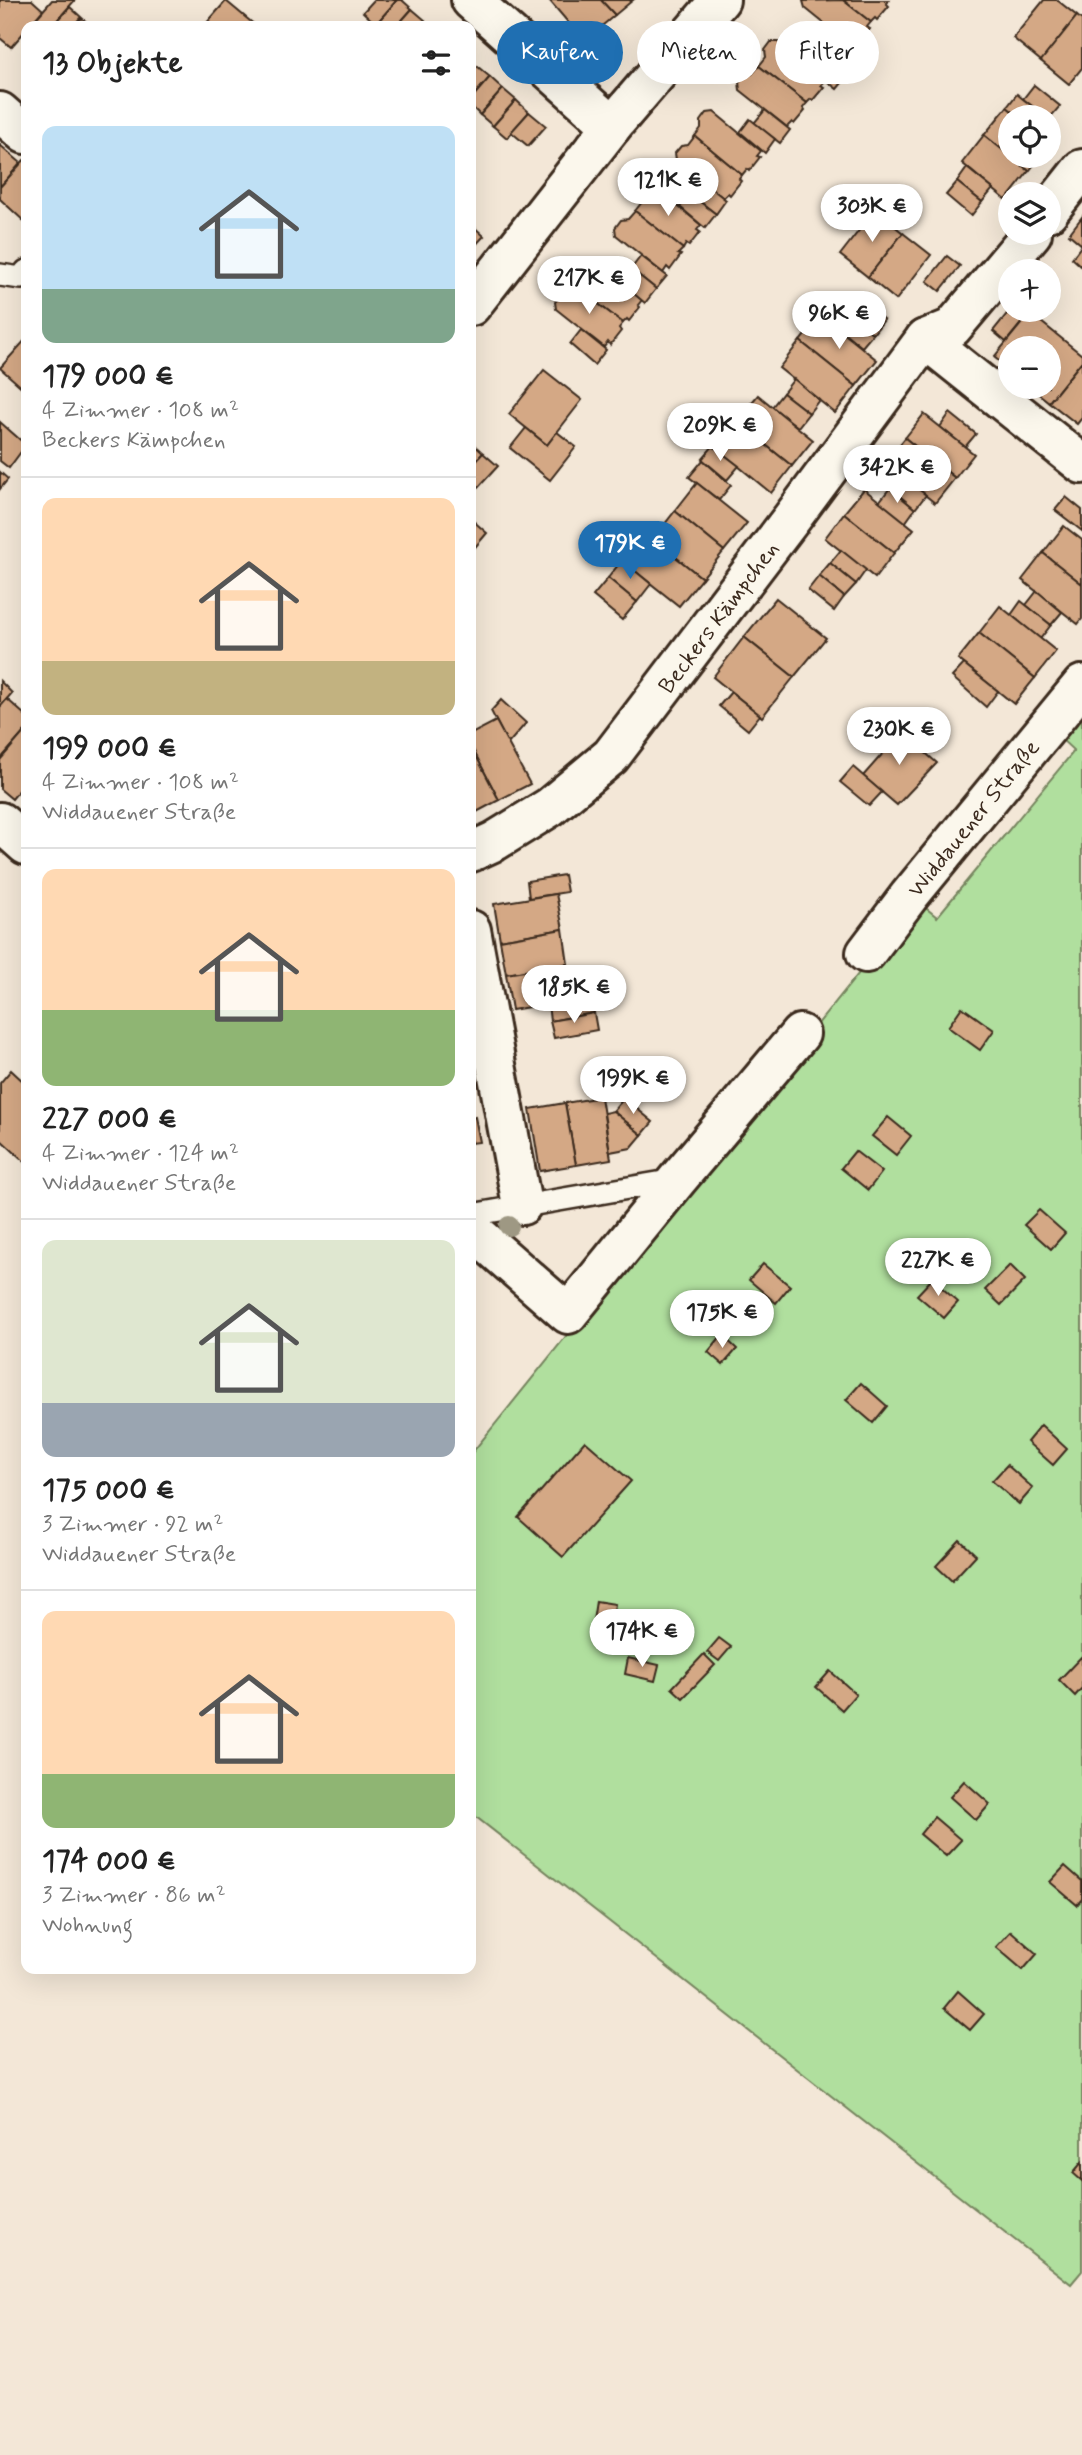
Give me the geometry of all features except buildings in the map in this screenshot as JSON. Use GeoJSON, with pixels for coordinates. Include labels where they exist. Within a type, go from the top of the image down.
{"type":"FeatureCollection","features":[{"type":"Feature","properties":{"kind":"street"},"geometry":{"type":"LineString","coordinates":[[471,0],[612,126]]}},
{"type":"Feature","properties":{"kind":"street"},"geometry":{"type":"LineString","coordinates":[[476,300],[612,126],[720,0]]}},
{"type":"Feature","properties":{"kind":"street"},"geometry":{"type":"LineString","coordinates":[[1061,196],[1082,169]]}},
{"type":"Feature","properties":{"kind":"street","name":"Beckers Kämpchen"},"geometry":{"type":"LineString","coordinates":[[476,850],[550,807],[611,756],[925,339],[952,328],[1022,245]]}},
{"type":"Feature","properties":{"kind":"street"},"geometry":{"type":"LineString","coordinates":[[925,339],[1082,464]]}},
{"type":"Feature","properties":{"kind":"street","name":"Widdauener Straße"},"geometry":{"type":"LineString","coordinates":[[866,953],[909,896],[1082,685]]}},
{"type":"Feature","properties":{"kind":"street"},"geometry":{"type":"LineString","coordinates":[[0,822],[21,841]]}},
{"type":"Feature","properties":{"kind":"street"},"geometry":{"type":"LineString","coordinates":[[476,957],[522,1205]]}},
{"type":"Feature","properties":{"kind":"street"},"geometry":{"type":"LineString","coordinates":[[476,1234],[568,1314],[800,1034]]}},
{"type":"Feature","properties":{"kind":"lane"},"geometry":{"type":"LineString","coordinates":[[0,275],[21,278]]}},
{"type":"Feature","properties":{"kind":"lane"},"geometry":{"type":"LineString","coordinates":[[476,1213],[677,1180]]}},
{"type":"Feature","properties":{"kind":"green space"},"geometry":{"type":"Polygon","coordinates":[[[1082,713],[1082,2271],[1071,2284],[476,1817],[476,1448],[917,901],[937,917],[1074,751],[1061,739],[1082,713]]]}}]}
